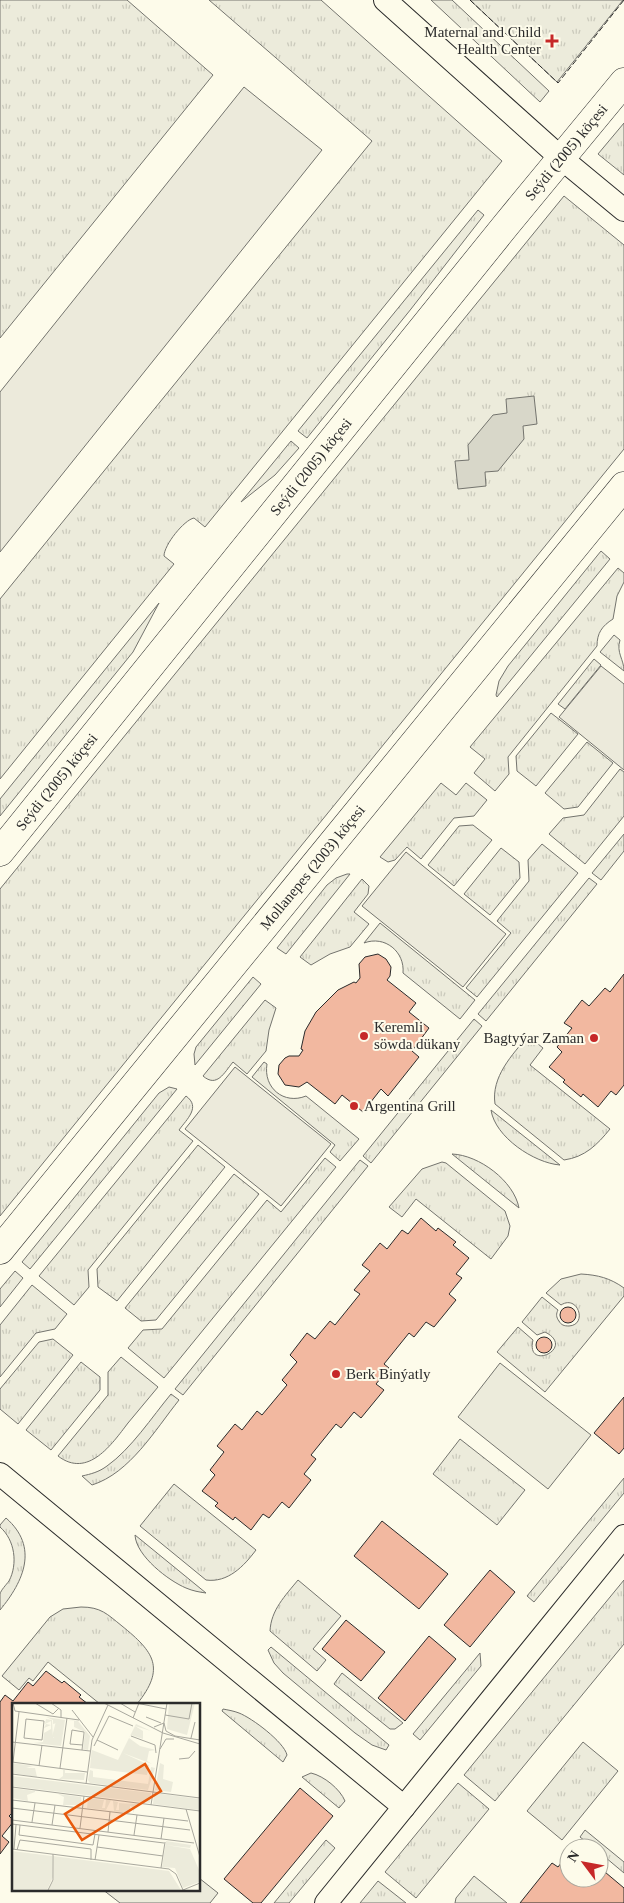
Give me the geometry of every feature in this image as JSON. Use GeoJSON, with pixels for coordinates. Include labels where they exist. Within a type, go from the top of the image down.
{"type":"FeatureCollection","features":[{"type":"Feature","properties":{"kind":"street"},"geometry":{"type":"LineString","coordinates":[[385,0],[561,158],[624,210]]}},
{"type":"Feature","properties":{"kind":"street","name":"Seýdi (2005) köçesi"},"geometry":{"type":"LineString","coordinates":[[0,852],[624,82]]}},
{"type":"Feature","properties":{"kind":"street","name":"Mollanepes (2003) köçesi"},"geometry":{"type":"LineString","coordinates":[[0,1250],[624,486]]}},
{"type":"Feature","properties":{"kind":"street"},"geometry":{"type":"LineString","coordinates":[[0,1474],[404,1807]]}},
{"type":"Feature","properties":{"kind":"street"},"geometry":{"type":"LineString","coordinates":[[326,1903],[624,1536]]}},
{"type":"Feature","properties":{"kind":"green space"},"geometry":{"type":"Polygon","coordinates":[[[0,0],[127,0],[213,75],[0,338],[0,0]]]}},
{"type":"Feature","properties":{"kind":"green space"},"geometry":{"type":"Polygon","coordinates":[[[209,0],[321,0],[502,161],[205,527],[194,518],[185,523],[175,534],[167,546],[164,556],[174,564],[0,779],[0,599],[372,141],[209,0]]]}},
{"type":"Feature","properties":{"kind":"green space"},"geometry":{"type":"Polygon","coordinates":[[[431,0],[452,0],[549,91],[540,102],[431,0]]]}},
{"type":"Feature","properties":{"kind":"green space","name":"Maternal and Child Health Center"},"geometry":{"type":"Polygon","coordinates":[[[470,0],[623,0],[557,82],[470,0]]]}},
{"type":"Feature","properties":{"kind":"green space"},"geometry":{"type":"Polygon","coordinates":[[[624,123],[624,175],[598,154],[624,123]]]}},
{"type":"Feature","properties":{"kind":"green space"},"geometry":{"type":"Polygon","coordinates":[[[564,196],[624,245],[624,449],[0,1216],[0,889],[564,196]]]}},
{"type":"Feature","properties":{"kind":"green space"},"geometry":{"type":"Polygon","coordinates":[[[478,210],[484,215],[307,438],[298,431],[478,210]]]}},
{"type":"Feature","properties":{"kind":"green space"},"geometry":{"type":"Polygon","coordinates":[[[291,441],[299,448],[275,475],[241,502],[291,441]]]}},
{"type":"Feature","properties":{"kind":"green space"},"geometry":{"type":"Polygon","coordinates":[[[601,551],[610,559],[497,697],[499,681],[508,666],[601,551]]]}},
{"type":"Feature","properties":{"kind":"green space"},"geometry":{"type":"Polygon","coordinates":[[[618,568],[624,573],[624,582],[617,596],[613,619],[601,630],[597,646],[508,757],[509,774],[495,791],[474,773],[485,759],[470,747],[618,568]]]}},
{"type":"Feature","properties":{"kind":"green space"},"geometry":{"type":"Polygon","coordinates":[[[159,603],[133,652],[0,816],[0,799],[159,603]]]}},
{"type":"Feature","properties":{"kind":"green space"},"geometry":{"type":"Polygon","coordinates":[[[614,635],[620,640],[619,649],[624,671],[600,652],[614,635]]]}},
{"type":"Feature","properties":{"kind":"green space"},"geometry":{"type":"Polygon","coordinates":[[[594,659],[601,665],[565,709],[558,704],[594,659]]]}},
{"type":"Feature","properties":{"kind":"green space"},"geometry":{"type":"Polygon","coordinates":[[[551,713],[578,734],[536,786],[517,771],[516,756],[551,713]]]}},
{"type":"Feature","properties":{"kind":"green space"},"geometry":{"type":"Polygon","coordinates":[[[587,742],[613,763],[578,807],[564,809],[545,793],[587,742]]]}},
{"type":"Feature","properties":{"kind":"green space"},"geometry":{"type":"Polygon","coordinates":[[[620,769],[624,772],[624,816],[585,864],[549,834],[563,818],[584,815],[620,769]]]}},
{"type":"Feature","properties":{"kind":"green space"},"geometry":{"type":"Polygon","coordinates":[[[441,783],[456,795],[466,783],[487,800],[474,816],[454,818],[421,859],[407,847],[395,860],[388,862],[380,857],[441,783]]]}},
{"type":"Feature","properties":{"kind":"green space"},"geometry":{"type":"Polygon","coordinates":[[[473,825],[492,840],[454,886],[428,865],[459,826],[473,825]]]}},
{"type":"Feature","properties":{"kind":"green space"},"geometry":{"type":"Polygon","coordinates":[[[624,834],[624,851],[601,880],[592,873],[624,834]]]}},
{"type":"Feature","properties":{"kind":"green space"},"geometry":{"type":"Polygon","coordinates":[[[542,844],[578,873],[477,997],[466,988],[511,933],[497,921],[529,881],[528,860],[542,844]]]}},
{"type":"Feature","properties":{"kind":"green space"},"geometry":{"type":"Polygon","coordinates":[[[501,848],[519,862],[520,878],[490,915],[464,894],[501,848]]]}},
{"type":"Feature","properties":{"kind":"green space"},"geometry":{"type":"Polygon","coordinates":[[[350,874],[286,954],[277,948],[327,885],[336,878],[350,874]]]}},
{"type":"Feature","properties":{"kind":"green space"},"geometry":{"type":"Polygon","coordinates":[[[589,878],[597,884],[486,1021],[478,1014],[589,878]]]}},
{"type":"Feature","properties":{"kind":"green space"},"geometry":{"type":"Polygon","coordinates":[[[362,879],[369,886],[368,894],[354,912],[369,924],[350,947],[330,954],[311,965],[300,957],[362,879]]]}},
{"type":"Feature","properties":{"kind":"green space"},"geometry":{"type":"Polygon","coordinates":[[[380,923],[475,1000],[460,1019],[403,973],[401,958],[392,947],[379,941],[364,943],[380,923]]]}},
{"type":"Feature","properties":{"kind":"green space"},"geometry":{"type":"Polygon","coordinates":[[[253,977],[261,984],[195,1065],[194,1054],[196,1047],[253,977]]]}},
{"type":"Feature","properties":{"kind":"green space"},"geometry":{"type":"Polygon","coordinates":[[[265,1000],[276,1008],[269,1030],[266,1051],[247,1074],[233,1062],[220,1078],[216,1080],[203,1076],[265,1000]]]}},
{"type":"Feature","properties":{"kind":"green space"},"geometry":{"type":"Polygon","coordinates":[[[474,1019],[482,1026],[371,1163],[363,1156],[474,1019]]]}},
{"type":"Feature","properties":{"kind":"green space"},"geometry":{"type":"Polygon","coordinates":[[[528,1036],[543,1048],[530,1065],[610,1129],[595,1145],[578,1156],[564,1160],[495,1104],[496,1085],[499,1076],[509,1059],[528,1036]]]}},
{"type":"Feature","properties":{"kind":"green space"},"geometry":{"type":"Polygon","coordinates":[[[264,1062],[267,1064],[268,1080],[277,1092],[290,1098],[306,1096],[359,1139],[340,1161],[330,1152],[335,1145],[252,1077],[264,1062]]]}},
{"type":"Feature","properties":{"kind":"green space"},"geometry":{"type":"Polygon","coordinates":[[[169,1087],[177,1089],[30,1269],[22,1262],[159,1093],[169,1087]]]}},
{"type":"Feature","properties":{"kind":"green space"},"geometry":{"type":"Polygon","coordinates":[[[186,1096],[192,1104],[192,1109],[189,1117],[179,1130],[193,1141],[88,1270],[89,1287],[74,1305],[39,1276],[186,1096]]]}},
{"type":"Feature","properties":{"kind":"green space"},"geometry":{"type":"Polygon","coordinates":[[[491,1110],[560,1165],[539,1159],[517,1147],[500,1130],[491,1110]]]}},
{"type":"Feature","properties":{"kind":"green space"},"geometry":{"type":"Polygon","coordinates":[[[198,1145],[225,1167],[117,1301],[98,1287],[97,1269],[198,1145]]]}},
{"type":"Feature","properties":{"kind":"green space"},"geometry":{"type":"Polygon","coordinates":[[[452,1154],[473,1159],[494,1171],[510,1188],[519,1208],[452,1154]]]}},
{"type":"Feature","properties":{"kind":"green space"},"geometry":{"type":"Polygon","coordinates":[[[325,1158],[336,1167],[164,1378],[128,1348],[143,1330],[162,1329],[267,1200],[281,1212],[325,1158]]]}},
{"type":"Feature","properties":{"kind":"green space"},"geometry":{"type":"Polygon","coordinates":[[[360,1160],[368,1166],[183,1395],[175,1389],[360,1160]]]}},
{"type":"Feature","properties":{"kind":"green space"},"geometry":{"type":"Polygon","coordinates":[[[442,1162],[446,1163],[505,1211],[510,1226],[508,1236],[491,1259],[416,1199],[402,1217],[389,1207],[422,1169],[442,1162]]]}},
{"type":"Feature","properties":{"kind":"green space"},"geometry":{"type":"Polygon","coordinates":[[[234,1174],[259,1194],[156,1320],[141,1321],[125,1308],[234,1174]]]}},
{"type":"Feature","properties":{"kind":"green space"},"geometry":{"type":"Polygon","coordinates":[[[15,1271],[23,1278],[0,1307],[0,1289],[15,1271]]]}},
{"type":"Feature","properties":{"kind":"green space"},"geometry":{"type":"Polygon","coordinates":[[[581,1274],[609,1279],[624,1288],[624,1296],[545,1392],[497,1352],[518,1327],[533,1340],[533,1350],[536,1355],[542,1356],[553,1350],[556,1344],[553,1338],[545,1332],[537,1335],[522,1322],[542,1297],[558,1310],[557,1317],[562,1324],[569,1326],[575,1324],[579,1316],[576,1307],[567,1303],[561,1305],[546,1293],[561,1279],[581,1274]]]}},
{"type":"Feature","properties":{"kind":"green space"},"geometry":{"type":"Polygon","coordinates":[[[32,1285],[67,1314],[55,1329],[36,1333],[0,1377],[0,1325],[32,1285]]]}},
{"type":"Feature","properties":{"kind":"green space"},"geometry":{"type":"Polygon","coordinates":[[[53,1339],[73,1355],[18,1424],[0,1409],[0,1389],[39,1342],[53,1339]]]}},
{"type":"Feature","properties":{"kind":"green space"},"geometry":{"type":"Polygon","coordinates":[[[121,1357],[158,1387],[115,1440],[98,1456],[79,1464],[69,1462],[58,1456],[108,1395],[108,1372],[121,1357]]]}},
{"type":"Feature","properties":{"kind":"green space"},"geometry":{"type":"Polygon","coordinates":[[[81,1362],[100,1377],[100,1390],[51,1450],[26,1430],[81,1362]]]}},
{"type":"Feature","properties":{"kind":"green space"},"geometry":{"type":"Polygon","coordinates":[[[500,1363],[591,1435],[548,1489],[458,1417],[500,1363]]]}},
{"type":"Feature","properties":{"kind":"green space"},"geometry":{"type":"Polygon","coordinates":[[[171,1394],[179,1400],[130,1461],[106,1479],[92,1485],[82,1476],[101,1470],[116,1459],[133,1442],[171,1394]]]}},
{"type":"Feature","properties":{"kind":"green space"},"geometry":{"type":"Polygon","coordinates":[[[460,1439],[525,1490],[497,1525],[433,1474],[460,1439]]]}},
{"type":"Feature","properties":{"kind":"green space"},"geometry":{"type":"Polygon","coordinates":[[[624,1478],[624,1493],[534,1602],[527,1596],[624,1478]]]}},
{"type":"Feature","properties":{"kind":"green space"},"geometry":{"type":"Polygon","coordinates":[[[174,1484],[256,1550],[235,1572],[221,1579],[206,1580],[140,1526],[174,1484]]]}},
{"type":"Feature","properties":{"kind":"green space"},"geometry":{"type":"Polygon","coordinates":[[[6,1518],[16,1529],[25,1552],[21,1576],[9,1599],[0,1610],[0,1594],[9,1581],[14,1567],[12,1545],[0,1527],[6,1518]]]}},
{"type":"Feature","properties":{"kind":"green space"},"geometry":{"type":"Polygon","coordinates":[[[135,1535],[206,1593],[179,1585],[154,1567],[141,1551],[135,1535]]]}},
{"type":"Feature","properties":{"kind":"green space"},"geometry":{"type":"Polygon","coordinates":[[[298,1580],[341,1616],[313,1649],[326,1660],[317,1671],[270,1631],[276,1610],[298,1580]]]}},
{"type":"Feature","properties":{"kind":"green space"},"geometry":{"type":"Polygon","coordinates":[[[624,1580],[624,1644],[495,1801],[464,1775],[624,1580]]]}},
{"type":"Feature","properties":{"kind":"green space"},"geometry":{"type":"Polygon","coordinates":[[[81,1607],[99,1610],[108,1615],[142,1644],[152,1661],[153,1670],[146,1691],[138,1703],[99,1703],[48,1662],[33,1681],[29,1678],[19,1690],[2,1676],[50,1617],[63,1609],[81,1607]]]}},
{"type":"Feature","properties":{"kind":"green space"},"geometry":{"type":"Polygon","coordinates":[[[271,1647],[389,1745],[386,1750],[372,1745],[355,1733],[283,1673],[274,1663],[268,1650],[271,1647]]]}},
{"type":"Feature","properties":{"kind":"green space"},"geometry":{"type":"Polygon","coordinates":[[[480,1653],[481,1666],[420,1740],[413,1734],[480,1653]]]}},
{"type":"Feature","properties":{"kind":"green space"},"geometry":{"type":"Polygon","coordinates":[[[342,1673],[403,1723],[395,1729],[390,1729],[334,1684],[342,1673]]]}},
{"type":"Feature","properties":{"kind":"green space"},"geometry":{"type":"Polygon","coordinates":[[[223,1709],[245,1716],[274,1737],[287,1755],[283,1762],[222,1711],[223,1709]]]}},
{"type":"Feature","properties":{"kind":"green space"},"geometry":{"type":"Polygon","coordinates":[[[583,1742],[618,1771],[564,1838],[560,1838],[527,1811],[583,1742]]]}},
{"type":"Feature","properties":{"kind":"green space"},"geometry":{"type":"Polygon","coordinates":[[[311,1773],[326,1780],[343,1796],[345,1801],[339,1808],[302,1777],[311,1773]]]}},
{"type":"Feature","properties":{"kind":"green space"},"geometry":{"type":"Polygon","coordinates":[[[458,1783],[489,1809],[416,1898],[385,1872],[458,1783]]]}},
{"type":"Feature","properties":{"kind":"green space"},"geometry":{"type":"Polygon","coordinates":[[[585,1830],[595,1838],[581,1838],[580,1837],[585,1830]]]}},
{"type":"Feature","properties":{"kind":"green space"},"geometry":{"type":"Polygon","coordinates":[[[326,1840],[335,1848],[289,1903],[274,1903],[326,1840]]]}},
{"type":"Feature","properties":{"kind":"green space"},"geometry":{"type":"Polygon","coordinates":[[[609,1850],[624,1862],[624,1873],[609,1860],[609,1850]]]}},
{"type":"Feature","properties":{"kind":"green space"},"geometry":{"type":"Polygon","coordinates":[[[474,1876],[507,1903],[455,1903],[456,1898],[474,1876]]]}},
{"type":"Feature","properties":{"kind":"green space"},"geometry":{"type":"Polygon","coordinates":[[[200,1879],[218,1893],[210,1903],[120,1903],[103,1890],[200,1890],[200,1879]]]}},
{"type":"Feature","properties":{"kind":"green space"},"geometry":{"type":"Polygon","coordinates":[[[378,1881],[406,1903],[360,1903],[378,1881]]]}},
{"type":"Feature","properties":{"kind":"shaded area"},"geometry":{"type":"Polygon","coordinates":[[[244,87],[322,150],[0,552],[0,392],[244,87]]]}},
{"type":"Feature","properties":{"kind":"shaded area"},"geometry":{"type":"Polygon","coordinates":[[[534,396],[537,424],[523,426],[524,439],[498,471],[485,472],[486,486],[458,489],[455,461],[469,460],[468,445],[493,415],[507,413],[506,399],[534,396]]]}},
{"type":"Feature","properties":{"kind":"shaded area"},"geometry":{"type":"Polygon","coordinates":[[[601,666],[624,684],[624,770],[559,717],[601,666]]]}},
{"type":"Feature","properties":{"kind":"shaded area"},"geometry":{"type":"Polygon","coordinates":[[[406,852],[506,934],[463,987],[362,906],[406,852]]]}},
{"type":"Feature","properties":{"kind":"shaded area"},"geometry":{"type":"Polygon","coordinates":[[[235,1067],[331,1144],[281,1206],[185,1129],[235,1067]]]}},
{"type":"Feature","properties":{"kind":"building","name":"Keremli söwda dükany"},"geometry":{"type":"Polygon","coordinates":[[[378,954],[386,959],[391,967],[390,976],[387,980],[416,1003],[409,1012],[429,1028],[412,1051],[419,1057],[388,1096],[381,1089],[363,1112],[342,1095],[335,1104],[307,1082],[299,1087],[285,1085],[278,1074],[279,1065],[289,1056],[299,1056],[303,1050],[301,1049],[305,1031],[316,1012],[338,990],[354,982],[356,983],[360,978],[359,964],[365,957],[378,954]]]}},
{"type":"Feature","properties":{"kind":"building","name":"Bagtyýar Zaman"},"geometry":{"type":"Polygon","coordinates":[[[624,974],[624,1085],[616,1095],[611,1091],[598,1107],[583,1094],[581,1097],[549,1067],[562,1052],[557,1047],[572,1028],[564,1023],[582,1000],[589,1006],[605,988],[610,992],[624,974]]]}},
{"type":"Feature","properties":{"kind":"building","name":"Berk Binýatly"},"geometry":{"type":"Polygon","coordinates":[[[421,1218],[436,1231],[438,1228],[456,1242],[453,1245],[469,1258],[456,1274],[462,1278],[449,1294],[456,1300],[434,1327],[426,1322],[414,1337],[409,1333],[384,1364],[389,1368],[376,1384],[384,1390],[361,1418],[354,1412],[341,1428],[336,1424],[311,1455],[316,1459],[304,1474],[311,1480],[289,1508],[282,1502],[269,1518],[263,1514],[251,1530],[235,1517],[233,1520],[215,1506],[218,1503],[202,1491],[215,1475],[210,1470],[224,1452],[217,1446],[235,1424],[242,1430],[257,1411],[262,1415],[287,1385],[282,1380],[297,1362],[290,1355],[307,1333],[315,1339],[330,1321],[335,1325],[360,1294],[354,1290],[370,1271],[362,1265],[380,1243],[387,1249],[402,1230],[408,1234],[421,1218]]]}},
{"type":"Feature","properties":{"kind":"building"},"geometry":{"type":"Polygon","coordinates":[[[568,1307],[574,1309],[576,1315],[574,1321],[568,1323],[562,1321],[560,1315],[562,1309],[568,1307]]]}},
{"type":"Feature","properties":{"kind":"building"},"geometry":{"type":"Polygon","coordinates":[[[544,1337],[550,1339],[552,1345],[550,1351],[544,1353],[538,1351],[536,1345],[538,1339],[544,1337]]]}},
{"type":"Feature","properties":{"kind":"building"},"geometry":{"type":"Polygon","coordinates":[[[624,1397],[624,1448],[619,1454],[594,1433],[624,1397]]]}},
{"type":"Feature","properties":{"kind":"building"},"geometry":{"type":"Polygon","coordinates":[[[382,1521],[448,1574],[419,1609],[354,1556],[382,1521]]]}},
{"type":"Feature","properties":{"kind":"building"},"geometry":{"type":"Polygon","coordinates":[[[490,1570],[515,1592],[470,1647],[444,1625],[490,1570]]]}},
{"type":"Feature","properties":{"kind":"building"},"geometry":{"type":"Polygon","coordinates":[[[346,1620],[385,1652],[361,1681],[322,1649],[346,1620]]]}},
{"type":"Feature","properties":{"kind":"building"},"geometry":{"type":"Polygon","coordinates":[[[429,1636],[456,1659],[405,1721],[378,1698],[429,1636]]]}},
{"type":"Feature","properties":{"kind":"building"},"geometry":{"type":"Polygon","coordinates":[[[46,1671],[62,1683],[64,1681],[81,1695],[79,1697],[87,1703],[12,1703],[12,1813],[9,1816],[12,1819],[12,1824],[2,1836],[9,1842],[0,1854],[0,1702],[5,1695],[13,1701],[28,1682],[33,1686],[46,1671]]]}},
{"type":"Feature","properties":{"kind":"building"},"geometry":{"type":"Polygon","coordinates":[[[300,1788],[333,1816],[261,1903],[253,1903],[224,1879],[300,1788]]]}},
{"type":"Feature","properties":{"kind":"building"},"geometry":{"type":"Polygon","coordinates":[[[552,1863],[558,1867],[559,1866],[559,1888],[609,1888],[609,1875],[624,1888],[624,1903],[520,1903],[552,1863]]]}},
{"type":"Feature","properties":{"kind":"fence"},"geometry":{"type":"LineString","coordinates":[[470,0],[558,83],[624,0]]}},
{"type":"Feature","properties":{"kind":"place","name":"Maternal and Child Health Center"},"geometry":{"type":"Point","coordinates":[552,41]}},
{"type":"Feature","properties":{"kind":"place","name":"Keremli söwda dükany"},"geometry":{"type":"Point","coordinates":[364,1036]}},
{"type":"Feature","properties":{"kind":"place","name":"Bagtyýar Zaman"},"geometry":{"type":"Point","coordinates":[594,1038]}},
{"type":"Feature","properties":{"kind":"place","name":"Argentina Grill"},"geometry":{"type":"Point","coordinates":[354,1106]}},
{"type":"Feature","properties":{"kind":"place","name":"Berk Binýatly"},"geometry":{"type":"Point","coordinates":[336,1374]}}]}
